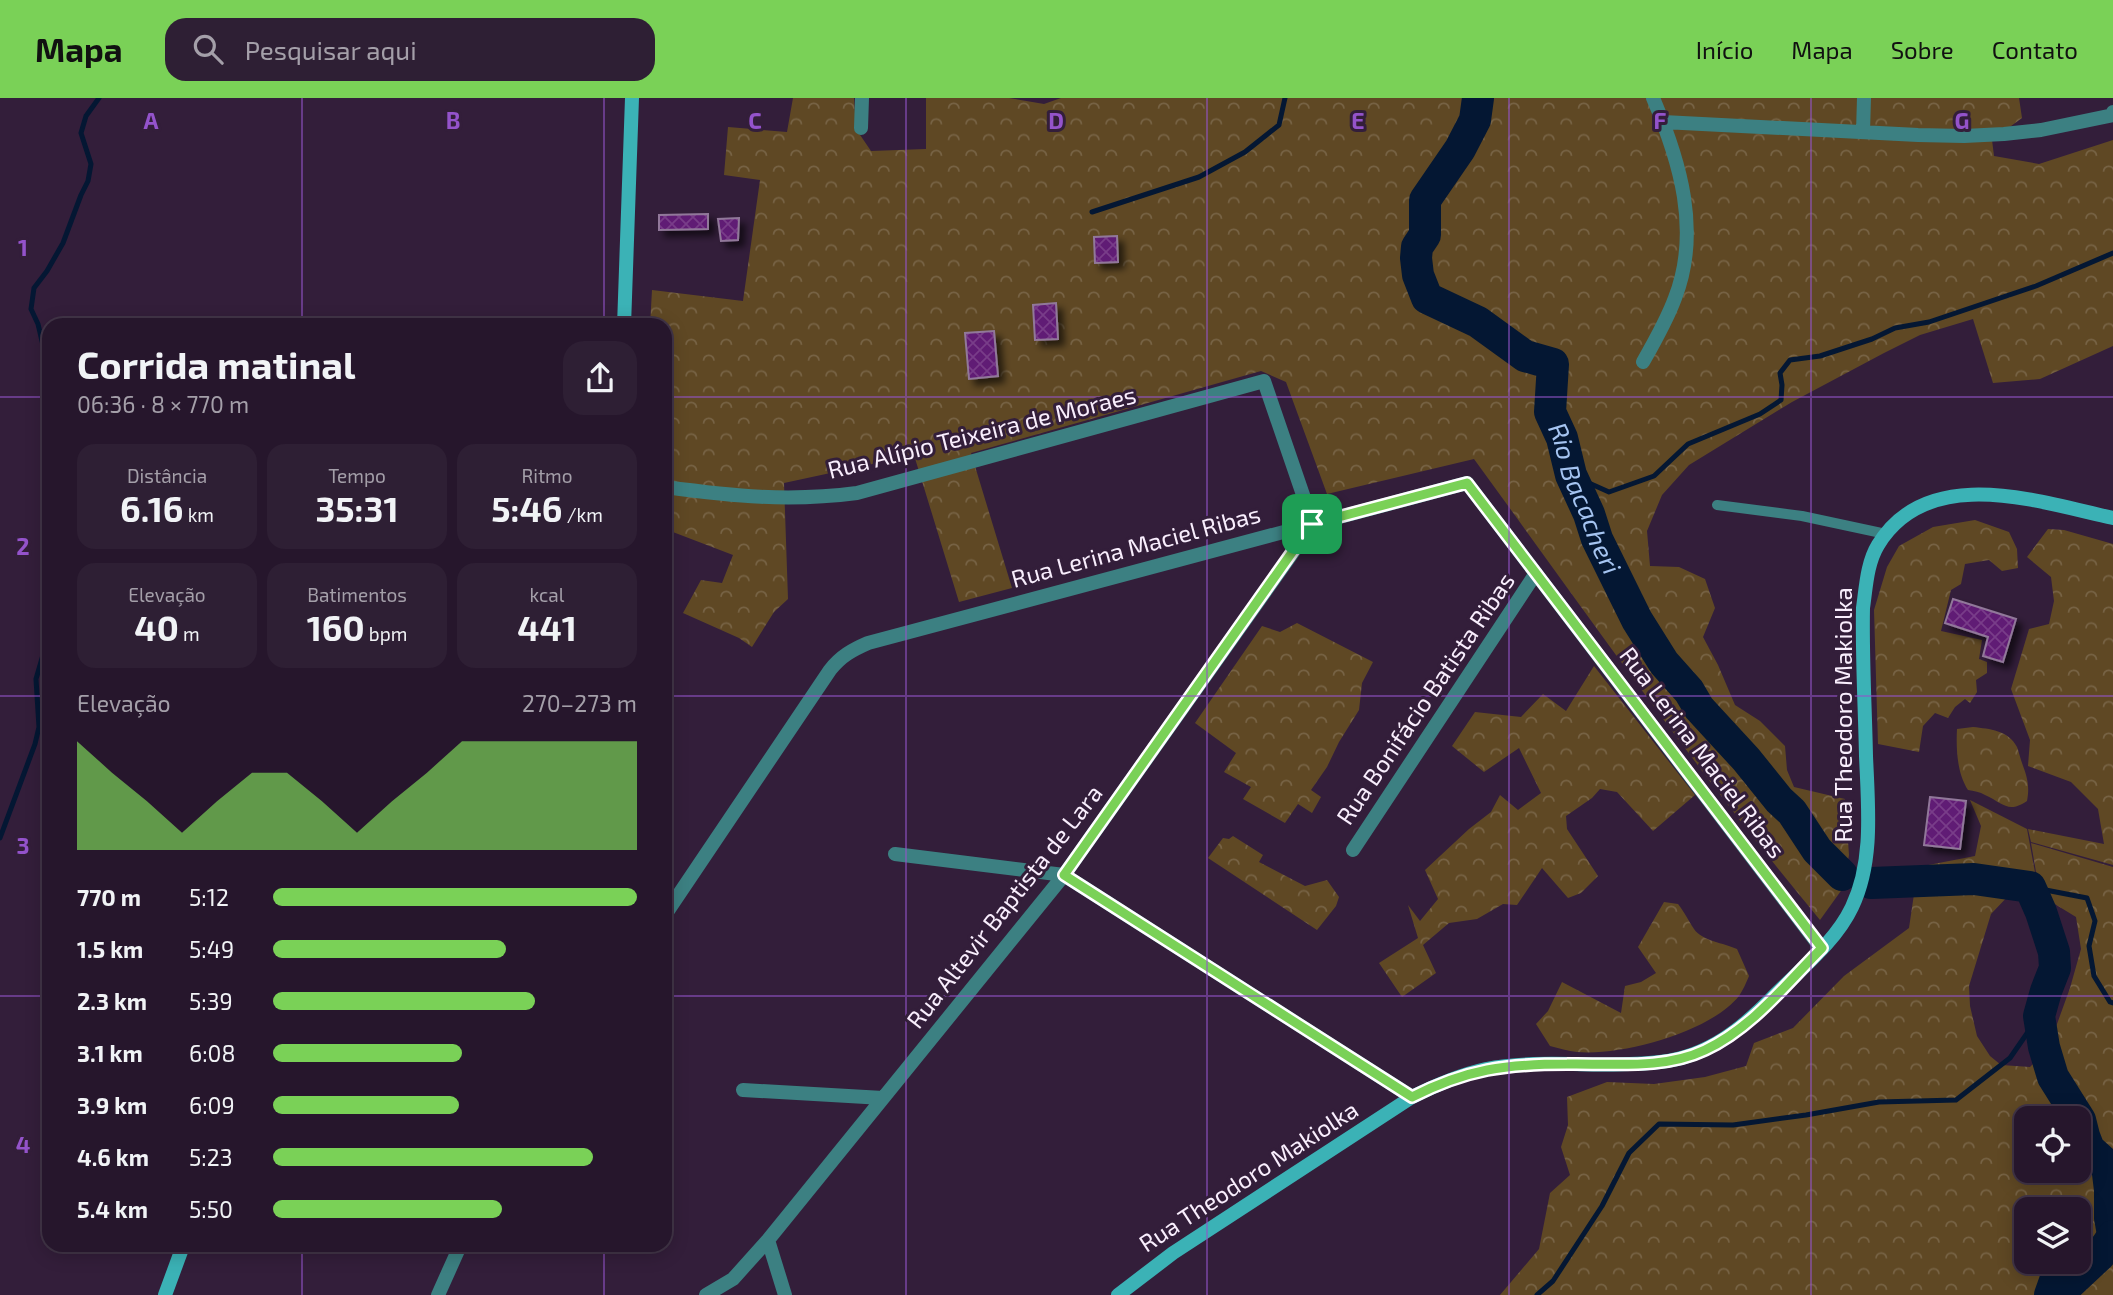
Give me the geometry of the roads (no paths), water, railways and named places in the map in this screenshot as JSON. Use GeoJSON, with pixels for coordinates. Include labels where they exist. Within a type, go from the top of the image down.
{"type":"FeatureCollection","features":[{"type":"Feature","properties":{"kind":"main road"},"geometry":{"type":"LineString","coordinates":[[624,318],[632,98]]}},
{"type":"Feature","properties":{"kind":"main road","name":"Rua Theodoro Makiolka"},"geometry":{"type":"LineString","coordinates":[[1118,1295],[1173,1253],[1412,1097],[1462,1075],[1489,1069],[1550,1064],[1662,1062],[1703,1051],[1743,1026],[1822,948],[1840,928],[1852,907],[1864,864],[1868,822],[1863,608],[1872,559],[1886,534],[1899,521],[1935,500],[1967,494],[2022,498],[2113,518]]}},
{"type":"Feature","properties":{"kind":"main road"},"geometry":{"type":"LineString","coordinates":[[165,1295],[181,1252]]}},
{"type":"Feature","properties":{"kind":"street"},"geometry":{"type":"LineString","coordinates":[[861,128],[862,98]]}},
{"type":"Feature","properties":{"kind":"street"},"geometry":{"type":"LineString","coordinates":[[1643,362],[1676,296],[1687,248],[1686,206],[1682,181],[1653,98]]}},
{"type":"Feature","properties":{"kind":"street"},"geometry":{"type":"LineString","coordinates":[[1863,132],[1864,98]]}},
{"type":"Feature","properties":{"kind":"street"},"geometry":{"type":"LineString","coordinates":[[1663,122],[1964,136],[2041,130],[2113,114]]}},
{"type":"Feature","properties":{"kind":"street","name":"Rua Alípio Teixeira de Moraes"},"geometry":{"type":"LineString","coordinates":[[672,488],[777,499],[819,498],[857,493],[1264,381],[1312,524]]}},
{"type":"Feature","properties":{"kind":"street","name":"Rua Lerina Maciel Ribas"},"geometry":{"type":"LineString","coordinates":[[672,905],[830,670],[839,658],[853,649],[1467,483],[1822,948]]}},
{"type":"Feature","properties":{"kind":"street","name":"Rua Altevir Baptista de Lara"},"geometry":{"type":"LineString","coordinates":[[706,1295],[733,1279],[768,1240],[1064,875],[1312,524]]}},
{"type":"Feature","properties":{"kind":"street","name":"Rua Bonifácio Batista Ribas"},"geometry":{"type":"LineString","coordinates":[[1353,850],[1536,573]]}},
{"type":"Feature","properties":{"kind":"street"},"geometry":{"type":"LineString","coordinates":[[895,855],[1064,875],[1412,1097]]}},
{"type":"Feature","properties":{"kind":"street"},"geometry":{"type":"LineString","coordinates":[[743,1090],[883,1098]]}},
{"type":"Feature","properties":{"kind":"street"},"geometry":{"type":"LineString","coordinates":[[768,1240],[785,1295]]}},
{"type":"Feature","properties":{"kind":"street"},"geometry":{"type":"LineString","coordinates":[[438,1295],[457,1252]]}},
{"type":"Feature","properties":{"kind":"lane"},"geometry":{"type":"LineString","coordinates":[[1717,505],[1802,516],[1886,534]]}},
{"type":"Feature","properties":{"kind":"waterway"},"geometry":{"type":"LineString","coordinates":[[42,341],[31,309],[34,288],[63,243],[88,181],[91,164],[81,133],[86,116],[99,98]]}},
{"type":"Feature","properties":{"kind":"waterway"},"geometry":{"type":"LineString","coordinates":[[1092,212],[1199,177],[1245,152],[1279,125],[1285,98]]}},
{"type":"Feature","properties":{"kind":"waterway","name":"Rio Bacacheri"},"geometry":{"type":"LineString","coordinates":[[1478,98],[1475,120],[1460,149],[1425,200],[1425,235],[1417,247],[1416,258],[1418,275],[1427,298],[1478,322],[1525,356],[1553,364],[1550,412],[1562,438],[1571,475],[1597,539],[1637,620],[1664,663],[1689,691],[1699,708],[1792,812],[1817,850],[1842,875]]}},
{"type":"Feature","properties":{"kind":"waterway"},"geometry":{"type":"LineString","coordinates":[[1571,475],[1609,492],[1654,476],[1688,444],[1760,414],[1781,400],[1780,373],[1790,360],[1820,356],[1872,339],[1895,328],[1929,322],[2036,286],[2113,253]]}},
{"type":"Feature","properties":{"kind":"waterway"},"geometry":{"type":"LineString","coordinates":[[0,838],[39,727],[36,679],[42,658]]}},
{"type":"Feature","properties":{"kind":"waterway","name":"Rio Bacacheri"},"geometry":{"type":"LineString","coordinates":[[1871,883],[1974,879],[2030,887],[2054,952],[2055,968],[2039,1016],[2044,1047],[2053,1077],[2080,1120],[2089,1149],[2107,1165],[2113,1234]]}},
{"type":"Feature","properties":{"kind":"waterway"},"geometry":{"type":"LineString","coordinates":[[2030,887],[2087,898],[2095,921],[2089,946],[2094,976],[2113,1003]]}},
{"type":"Feature","properties":{"kind":"waterway"},"geometry":{"type":"LineString","coordinates":[[1537,1295],[1553,1281],[1602,1206],[1629,1153],[1659,1124],[1733,1125],[1879,1102],[1956,1100],[2010,1058],[2039,1016]]}},
{"type":"Feature","properties":{"kind":"waterway","name":"Rio Bacacheri"},"geometry":{"type":"LineString","coordinates":[[2050,1295],[2055,1281],[2070,1283],[2100,1255],[2113,1236]]}}]}
